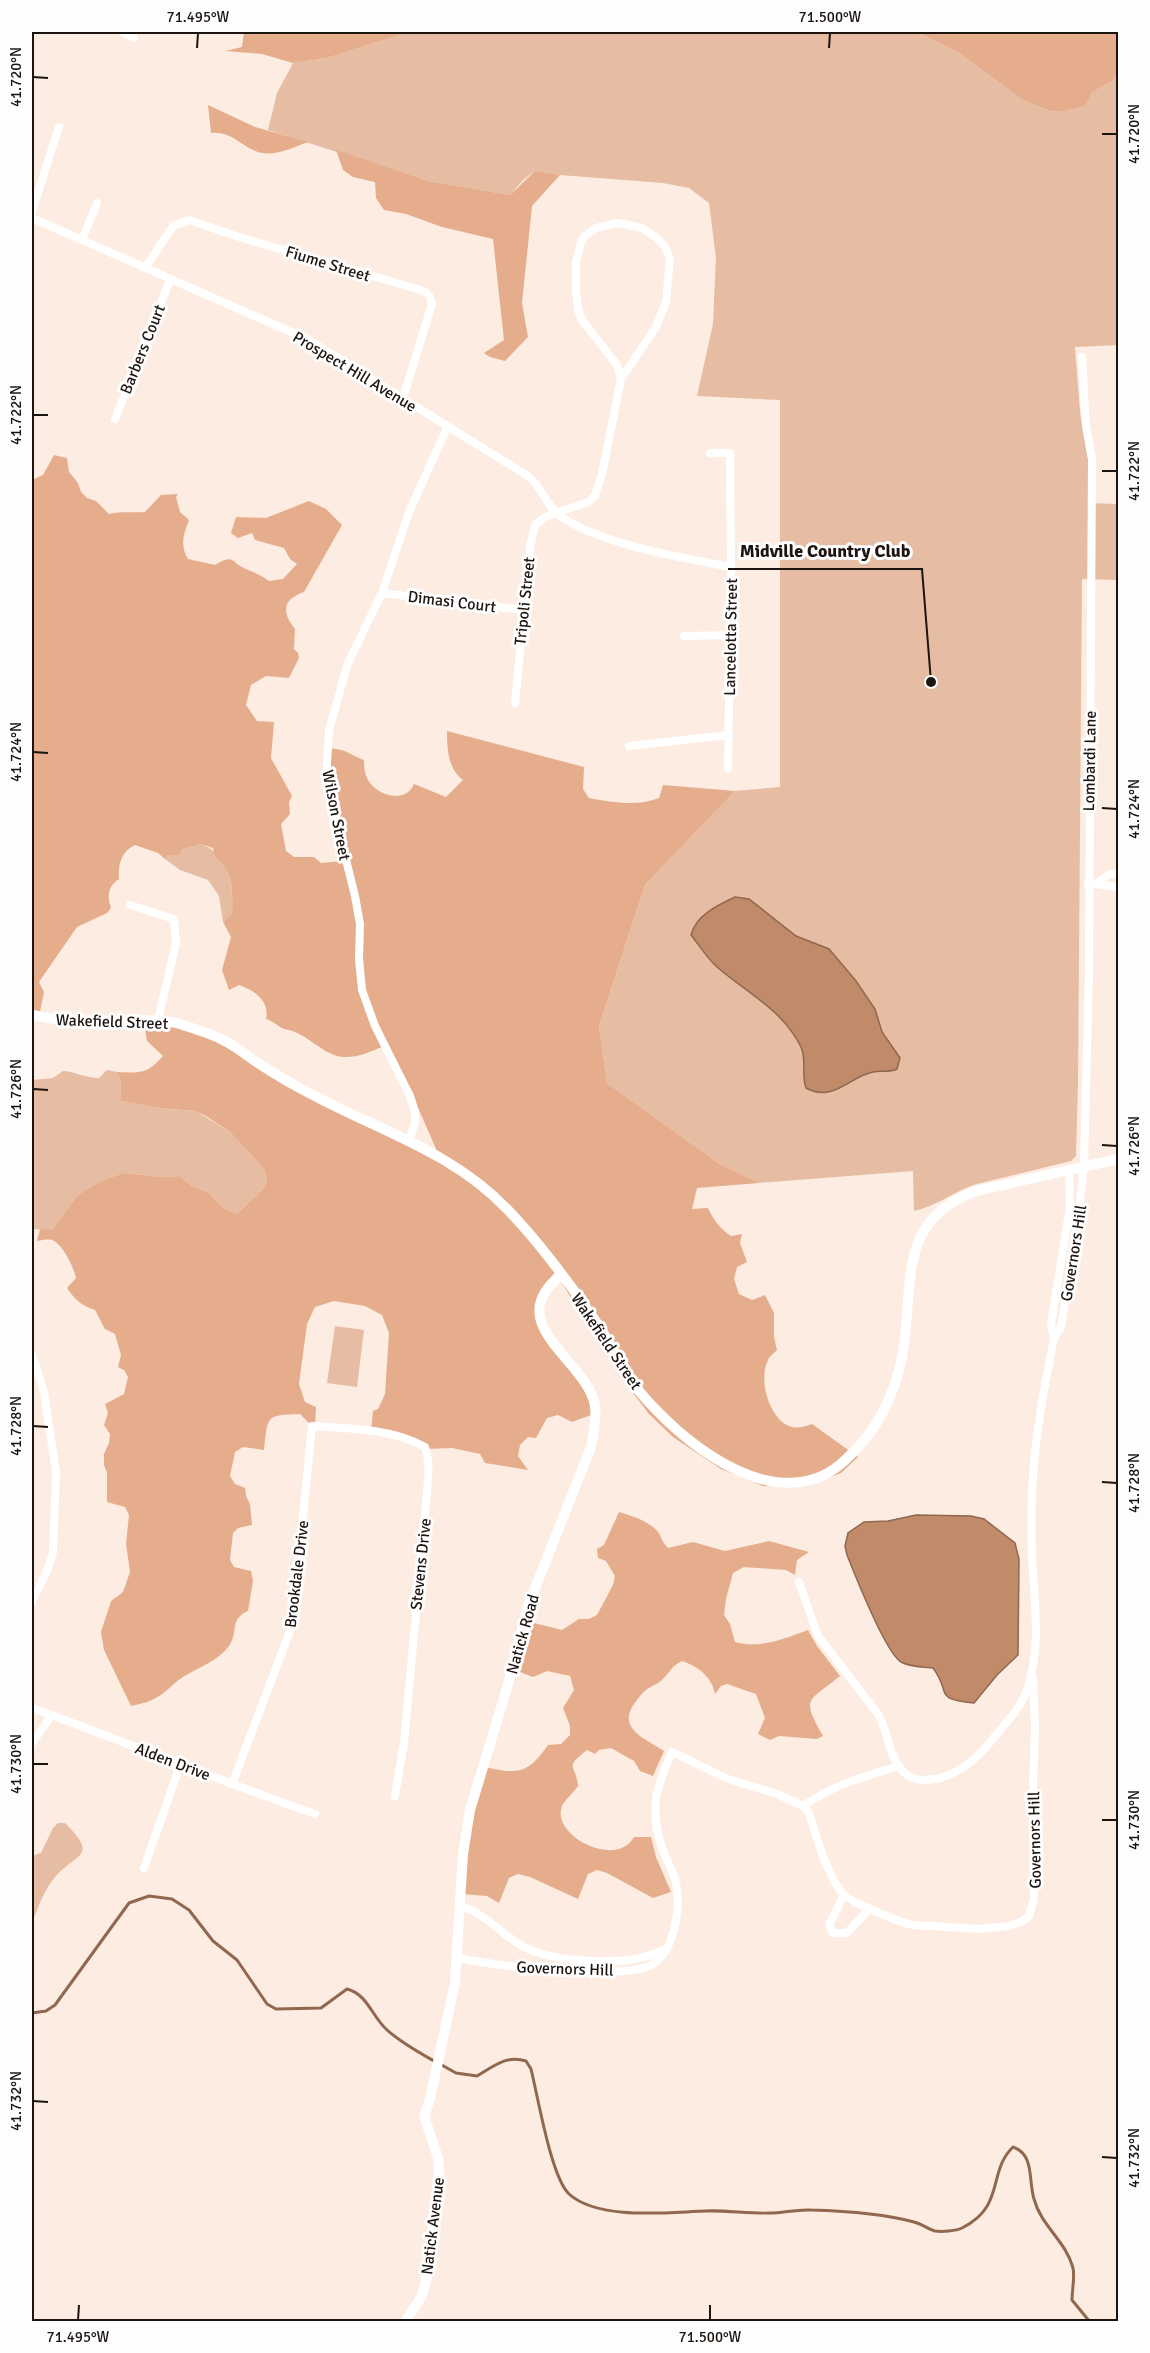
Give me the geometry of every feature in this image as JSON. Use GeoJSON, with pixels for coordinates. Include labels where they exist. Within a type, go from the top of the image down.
{"type":"FeatureCollection","features":[{"type":"Feature","properties":{"kind":"street"},"geometry":{"type":"LineString","coordinates":[[123,32],[134,38]]}},
{"type":"Feature","properties":{"kind":"street"},"geometry":{"type":"LineString","coordinates":[[32,211],[59,127]]}},
{"type":"Feature","properties":{"kind":"street"},"geometry":{"type":"LineString","coordinates":[[82,240],[97,203]]}},
{"type":"Feature","properties":{"kind":"street","name":"Prospect Hill Avenue"},"geometry":{"type":"LineString","coordinates":[[32,218],[307,339],[535,481],[557,514]]}},
{"type":"Feature","properties":{"kind":"street","name":"Fiume Street"},"geometry":{"type":"LineString","coordinates":[[146,268],[173,226],[189,220],[239,237],[424,291],[430,297],[432,304],[403,398]]}},
{"type":"Feature","properties":{"kind":"street"},"geometry":{"type":"LineString","coordinates":[[557,514],[593,499],[599,488],[621,379],[661,319],[666,302],[670,265],[668,253],[657,238],[642,228],[618,223],[602,226],[590,232],[581,242],[576,263],[576,291],[578,310],[582,320],[617,365],[621,379]]}},
{"type":"Feature","properties":{"kind":"street","name":"Barbers Court"},"geometry":{"type":"LineString","coordinates":[[115,419],[170,280]]}},
{"type":"Feature","properties":{"kind":"street","name":"Lombardi Lane"},"geometry":{"type":"LineString","coordinates":[[1082,357],[1086,426],[1092,459],[1092,883],[1084,1166]]}},
{"type":"Feature","properties":{"kind":"street","name":"Wilson Street"},"geometry":{"type":"LineString","coordinates":[[409,1141],[414,1130],[415,1117],[410,1096],[375,1026],[362,990],[359,959],[360,924],[356,896],[331,798],[327,764],[330,724],[345,673],[382,593],[409,512],[448,426]]}},
{"type":"Feature","properties":{"kind":"street","name":"Lancelotta Street"},"geometry":{"type":"LineString","coordinates":[[710,453],[730,453],[728,768]]}},
{"type":"Feature","properties":{"kind":"street"},"geometry":{"type":"LineString","coordinates":[[557,514],[592,533],[614,540],[731,567]]}},
{"type":"Feature","properties":{"kind":"street","name":"Tripoli Street"},"geometry":{"type":"LineString","coordinates":[[515,703],[530,547],[535,525],[541,519],[557,514]]}},
{"type":"Feature","properties":{"kind":"street","name":"Dimasi Court"},"geometry":{"type":"LineString","coordinates":[[382,593],[523,610]]}},
{"type":"Feature","properties":{"kind":"street"},"geometry":{"type":"LineString","coordinates":[[684,636],[730,635]]}},
{"type":"Feature","properties":{"kind":"street"},"geometry":{"type":"LineString","coordinates":[[629,746],[729,735]]}},
{"type":"Feature","properties":{"kind":"street"},"geometry":{"type":"LineString","coordinates":[[1092,883],[1110,874],[1119,874]]}},
{"type":"Feature","properties":{"kind":"street"},"geometry":{"type":"LineString","coordinates":[[1092,883],[1119,887]]}},
{"type":"Feature","properties":{"kind":"street"},"geometry":{"type":"LineString","coordinates":[[130,905],[174,919],[176,944],[158,1020]]}},
{"type":"Feature","properties":{"kind":"street","name":"Wakefield Street"},"geometry":{"type":"LineString","coordinates":[[32,1015],[79,1022],[158,1020],[191,1027],[227,1042],[295,1086],[441,1156],[496,1198],[528,1233],[599,1325],[629,1379],[653,1407],[696,1445],[723,1463],[764,1481],[777,1484],[800,1483],[828,1474],[846,1460],[869,1436],[894,1384],[903,1351],[915,1250],[923,1231],[934,1216],[956,1200],[976,1191],[1119,1159]]}},
{"type":"Feature","properties":{"kind":"street","name":"Governors Hill"},"geometry":{"type":"LineString","coordinates":[[1054,1338],[1061,1327],[1077,1228],[1084,1166]]}},
{"type":"Feature","properties":{"kind":"street","name":"Governors Hill"},"geometry":{"type":"LineString","coordinates":[[457,1958],[530,1968],[620,1970],[652,1964],[665,1947],[677,1920],[676,1883],[657,1831],[654,1803],[658,1783],[672,1752],[728,1779],[777,1794],[803,1806],[809,1814],[831,1876],[844,1895],[869,1910],[913,1925],[981,1929],[1016,1924],[1029,1916],[1035,1888],[1033,1670],[1037,1631],[1032,1553],[1033,1478],[1040,1405],[1054,1338],[1052,1325],[1070,1206],[1069,1170]]}},
{"type":"Feature","properties":{"kind":"street","name":"Natick Road"},"geometry":{"type":"LineString","coordinates":[[448,2022],[456,1983],[463,1854],[470,1810],[507,1688],[528,1606],[591,1448],[594,1431],[595,1406],[585,1382],[552,1344],[540,1320],[541,1300],[549,1285],[561,1275]]}},
{"type":"Feature","properties":{"kind":"street"},"geometry":{"type":"LineString","coordinates":[[32,1354],[44,1392],[56,1472],[53,1552],[32,1601]]}},
{"type":"Feature","properties":{"kind":"street","name":"Brookdale Drive"},"geometry":{"type":"LineString","coordinates":[[232,1784],[292,1626],[312,1426]]}},
{"type":"Feature","properties":{"kind":"street","name":"Stevens Drive"},"geometry":{"type":"LineString","coordinates":[[312,1426],[376,1431],[410,1440],[425,1447],[429,1463],[404,1743],[395,1796]]}},
{"type":"Feature","properties":{"kind":"street"},"geometry":{"type":"LineString","coordinates":[[799,1582],[818,1636],[878,1714],[884,1724],[891,1751],[899,1766],[849,1780],[803,1806]]}},
{"type":"Feature","properties":{"kind":"street","name":"Governors Hill"},"geometry":{"type":"LineString","coordinates":[[899,1766],[912,1778],[926,1780],[946,1776],[965,1767],[983,1751],[1019,1706],[1033,1670]]}},
{"type":"Feature","properties":{"kind":"street","name":"Alden Drive"},"geometry":{"type":"LineString","coordinates":[[32,1708],[315,1814]]}},
{"type":"Feature","properties":{"kind":"street"},"geometry":{"type":"LineString","coordinates":[[32,1743],[52,1715]]}},
{"type":"Feature","properties":{"kind":"street"},"geometry":{"type":"LineString","coordinates":[[144,1869],[181,1763]]}},
{"type":"Feature","properties":{"kind":"street"},"geometry":{"type":"LineString","coordinates":[[844,1895],[829,1925],[834,1934],[847,1933],[869,1910]]}},
{"type":"Feature","properties":{"kind":"street","name":"Governors Hill"},"geometry":{"type":"LineString","coordinates":[[461,1906],[485,1917],[521,1945],[547,1955],[582,1960],[634,1960],[655,1954],[665,1947]]}},
{"type":"Feature","properties":{"kind":"street","name":"Natick Avenue"},"geometry":{"type":"LineString","coordinates":[[405,2322],[422,2296],[428,2272],[439,2171],[438,2158],[424,2116],[448,2022]]}},
{"type":"Feature","properties":{"kind":"shaded area"},"geometry":{"type":"Polygon","coordinates":[[[244,32],[409,32],[327,58],[293,63],[262,54],[225,51],[242,47],[244,32]]]}},
{"type":"Feature","properties":{"kind":"shaded area"},"geometry":{"type":"Polygon","coordinates":[[[409,32],[917,32],[958,52],[1024,101],[1051,111],[1061,112],[1086,106],[1092,92],[1112,79],[1118,69],[1118,345],[1075,347],[1080,412],[1088,459],[1088,503],[1118,504],[1118,580],[1082,579],[1078,1082],[1076,1156],[1071,1161],[973,1185],[930,1206],[914,1211],[913,1171],[759,1183],[718,1163],[607,1083],[599,1026],[645,885],[735,791],[780,787],[780,400],[697,396],[713,324],[716,258],[709,203],[689,188],[663,183],[535,171],[523,180],[510,195],[428,181],[268,130],[277,93],[293,63],[327,58],[409,32]]]}},
{"type":"Feature","properties":{"kind":"shaded area"},"geometry":{"type":"Polygon","coordinates":[[[917,32],[1118,32],[1118,69],[1114,79],[1092,92],[1086,106],[1061,112],[1051,111],[1024,101],[958,52],[917,32]]]}},
{"type":"Feature","properties":{"kind":"shaded area"},"geometry":{"type":"Polygon","coordinates":[[[208,105],[255,127],[308,142],[277,153],[258,152],[225,134],[211,133],[208,105]]]}},
{"type":"Feature","properties":{"kind":"shaded area"},"geometry":{"type":"Polygon","coordinates":[[[336,150],[428,181],[510,195],[535,171],[560,175],[532,206],[522,303],[528,337],[505,361],[484,353],[504,340],[493,239],[384,210],[376,198],[375,182],[353,177],[343,170],[336,150]]]}},
{"type":"Feature","properties":{"kind":"shaded area"},"geometry":{"type":"Polygon","coordinates":[[[54,455],[67,458],[69,472],[78,483],[81,492],[87,498],[96,501],[109,514],[145,512],[161,495],[178,494],[176,497],[180,512],[189,520],[183,540],[188,559],[215,565],[230,559],[269,581],[283,579],[297,564],[290,559],[284,548],[255,540],[252,533],[238,538],[231,533],[236,517],[266,518],[309,501],[326,509],[342,525],[304,592],[292,598],[286,607],[288,617],[295,629],[294,649],[299,658],[289,678],[266,676],[251,685],[246,705],[257,721],[274,722],[271,758],[292,796],[289,802],[290,814],[281,824],[286,851],[294,857],[314,857],[321,863],[343,861],[331,802],[328,748],[344,751],[364,760],[365,772],[370,783],[380,792],[393,796],[405,794],[414,784],[446,797],[463,780],[451,764],[447,731],[584,767],[583,789],[589,798],[624,803],[651,801],[659,798],[663,785],[735,791],[645,885],[599,1026],[607,1083],[718,1163],[759,1183],[697,1188],[692,1209],[708,1208],[717,1224],[727,1233],[731,1236],[742,1234],[740,1243],[747,1262],[737,1267],[734,1279],[739,1294],[752,1300],[765,1295],[774,1313],[774,1337],[777,1350],[768,1360],[764,1377],[771,1407],[782,1422],[795,1427],[812,1424],[858,1457],[841,1473],[818,1482],[796,1486],[763,1486],[721,1469],[673,1437],[649,1414],[621,1377],[555,1272],[541,1295],[538,1319],[579,1378],[590,1404],[591,1415],[572,1422],[558,1415],[547,1418],[536,1438],[528,1437],[520,1445],[518,1456],[528,1470],[485,1463],[480,1454],[452,1448],[425,1449],[416,1444],[371,1432],[373,1411],[378,1409],[385,1394],[389,1333],[382,1315],[365,1306],[334,1301],[315,1307],[307,1324],[299,1384],[305,1402],[316,1407],[315,1426],[313,1427],[300,1414],[280,1415],[270,1420],[268,1424],[264,1450],[243,1447],[235,1452],[230,1476],[235,1484],[245,1488],[250,1504],[252,1525],[238,1528],[233,1533],[230,1560],[234,1567],[251,1571],[253,1581],[248,1611],[238,1618],[232,1641],[219,1656],[183,1677],[158,1697],[131,1706],[104,1650],[101,1632],[111,1601],[123,1592],[130,1572],[126,1544],[129,1515],[125,1507],[107,1502],[107,1473],[104,1465],[104,1454],[110,1434],[104,1425],[108,1413],[105,1404],[124,1394],[128,1377],[124,1370],[118,1367],[121,1355],[115,1334],[105,1329],[95,1310],[79,1302],[67,1288],[76,1278],[70,1263],[56,1242],[37,1241],[40,1229],[52,1230],[77,1196],[98,1183],[124,1173],[161,1177],[180,1176],[192,1186],[209,1193],[225,1209],[237,1214],[263,1189],[267,1182],[265,1170],[230,1132],[206,1116],[196,1111],[159,1108],[121,1101],[121,1082],[117,1072],[143,1071],[163,1056],[147,1041],[144,1022],[196,1031],[270,1071],[437,1151],[408,1085],[382,1047],[355,1056],[346,1057],[333,1054],[301,1035],[266,1019],[266,1007],[260,997],[250,990],[239,985],[229,990],[222,970],[231,937],[223,922],[232,913],[232,889],[229,874],[215,857],[213,848],[201,844],[183,849],[180,855],[168,855],[165,859],[158,853],[135,845],[126,851],[120,863],[119,879],[109,892],[111,908],[107,913],[77,927],[39,982],[44,992],[39,1017],[32,1015],[32,480],[43,475],[54,455]]]}},
{"type":"Feature","properties":{"kind":"shaded area"},"geometry":{"type":"Polygon","coordinates":[[[201,844],[218,855],[228,872],[232,892],[232,913],[223,922],[219,896],[208,880],[180,870],[165,859],[168,855],[180,855],[183,849],[201,844]]]}},
{"type":"Feature","properties":{"kind":"shaded area"},"geometry":{"type":"Polygon","coordinates":[[[735,897],[749,899],[796,936],[829,949],[856,981],[875,1009],[882,1032],[900,1058],[897,1069],[865,1074],[833,1091],[816,1092],[806,1088],[803,1052],[793,1034],[764,1003],[717,967],[691,935],[703,916],[735,897]]]}},
{"type":"Feature","properties":{"kind":"shaded area"},"geometry":{"type":"Polygon","coordinates":[[[107,1070],[117,1072],[121,1082],[121,1101],[159,1108],[196,1111],[230,1132],[265,1170],[267,1182],[263,1189],[237,1214],[225,1209],[209,1193],[192,1186],[180,1176],[161,1177],[124,1173],[77,1196],[52,1230],[32,1229],[32,1080],[53,1078],[63,1071],[99,1078],[107,1070]]]}},
{"type":"Feature","properties":{"kind":"shaded area"},"geometry":{"type":"Polygon","coordinates":[[[335,1326],[364,1330],[357,1387],[327,1383],[335,1326]]]}},
{"type":"Feature","properties":{"kind":"shaded area"},"geometry":{"type":"Polygon","coordinates":[[[619,1512],[650,1525],[658,1532],[668,1548],[693,1542],[725,1551],[769,1541],[809,1552],[797,1560],[795,1575],[786,1570],[744,1567],[733,1573],[724,1615],[730,1624],[735,1642],[745,1644],[772,1642],[808,1630],[840,1676],[811,1701],[812,1713],[823,1736],[817,1739],[779,1736],[770,1740],[758,1734],[765,1718],[756,1694],[727,1684],[721,1686],[715,1694],[711,1682],[703,1673],[682,1661],[661,1681],[644,1691],[630,1713],[631,1727],[664,1751],[653,1776],[640,1771],[634,1761],[611,1748],[599,1750],[595,1754],[587,1750],[573,1764],[578,1786],[563,1804],[561,1815],[565,1826],[574,1836],[599,1849],[613,1850],[625,1846],[634,1837],[651,1837],[656,1857],[671,1892],[653,1898],[597,1870],[588,1874],[578,1899],[530,1877],[518,1874],[509,1878],[499,1903],[487,1896],[462,1894],[467,1822],[484,1767],[505,1771],[521,1770],[534,1762],[548,1745],[561,1744],[570,1735],[570,1726],[563,1708],[574,1690],[570,1676],[547,1671],[533,1677],[512,1669],[526,1621],[562,1630],[579,1619],[589,1619],[597,1615],[613,1585],[615,1576],[606,1561],[598,1558],[597,1549],[604,1545],[619,1512]]]}},
{"type":"Feature","properties":{"kind":"shaded area"},"geometry":{"type":"Polygon","coordinates":[[[916,1515],[971,1516],[984,1519],[1015,1543],[1019,1559],[1018,1655],[997,1675],[974,1703],[948,1697],[933,1668],[905,1664],[894,1655],[871,1612],[847,1555],[845,1546],[848,1533],[864,1522],[888,1521],[916,1515]]]}},
{"type":"Feature","properties":{"kind":"shaded area"},"geometry":{"type":"Polygon","coordinates":[[[58,1823],[65,1823],[81,1842],[83,1849],[81,1854],[52,1881],[32,1923],[32,1856],[41,1853],[53,1828],[58,1823]]]}},
{"type":"Feature","properties":{"kind":"waterway"},"geometry":{"type":"LineString","coordinates":[[32,2013],[46,2011],[55,2005],[129,1903],[149,1896],[172,1899],[189,1910],[213,1941],[237,1960],[267,2004],[276,2009],[321,2008],[347,1989],[364,2000],[391,2034],[434,2061]]}},
{"type":"Feature","properties":{"kind":"waterway"},"geometry":{"type":"LineString","coordinates":[[440,2064],[456,2073],[477,2076],[506,2060],[526,2061],[531,2069],[551,2154],[562,2185],[569,2194],[582,2203],[616,2212],[837,2211],[901,2219],[935,2231],[953,2231],[976,2219],[985,2210],[991,2199],[1000,2167],[1013,2147],[1020,2151],[1028,2162],[1037,2209],[1070,2258],[1074,2272],[1072,2300],[1090,2322]]}},
{"type":"Feature","properties":{"kind":"place","name":"Midville Country Club"},"geometry":{"type":"Point","coordinates":[931,682]}}]}
